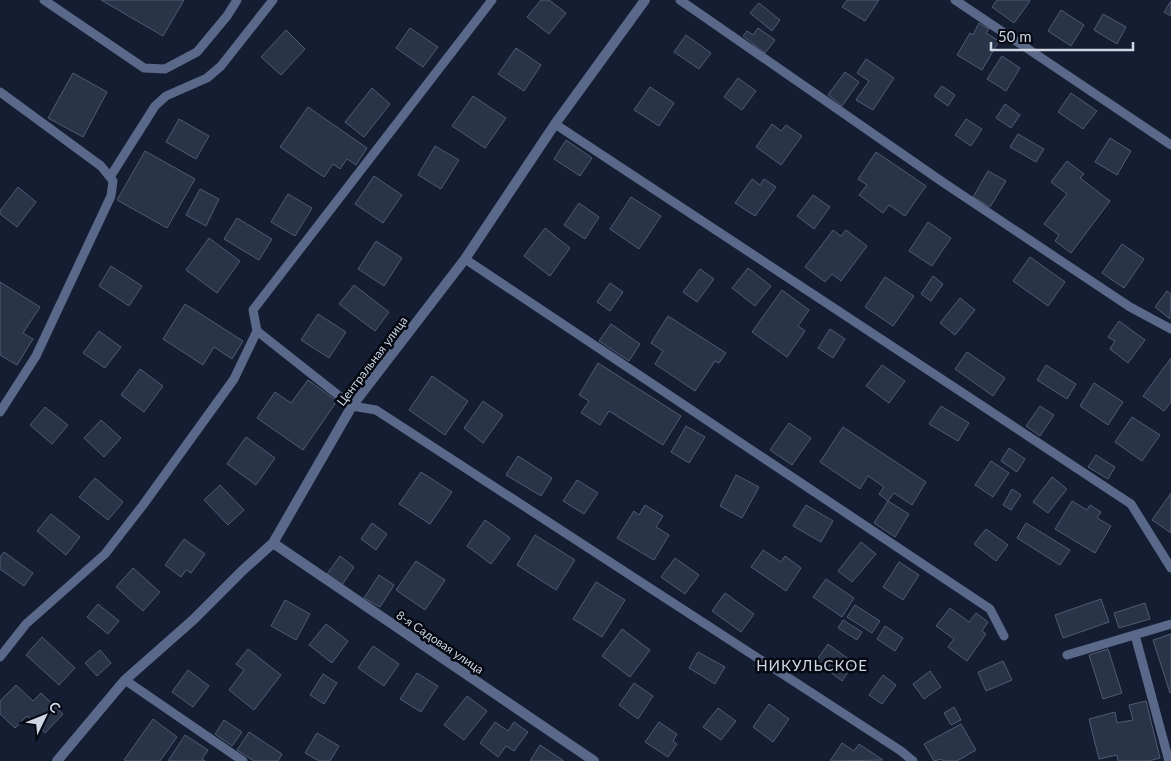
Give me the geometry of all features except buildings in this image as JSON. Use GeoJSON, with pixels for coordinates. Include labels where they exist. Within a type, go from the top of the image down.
{"type":"FeatureCollection","features":[{"type":"Feature","properties":{"kind":"street","name":"Центральная улица"},"geometry":{"type":"LineString","coordinates":[[57,761],[125,680],[193,620],[273,543],[352,406],[465,260],[555,124],[645,0]]}},
{"type":"Feature","properties":{"kind":"street","name":"8-я Садовая улица"},"geometry":{"type":"LineString","coordinates":[[273,543],[594,761]]}},
{"type":"Feature","properties":{"kind":"lane"},"geometry":{"type":"LineString","coordinates":[[44,0],[144,68],[165,69],[197,52],[227,16],[237,0]]}},
{"type":"Feature","properties":{"kind":"lane"},"geometry":{"type":"LineString","coordinates":[[110,177],[155,106],[166,96],[207,78],[221,66],[273,0]]}},
{"type":"Feature","properties":{"kind":"lane"},"geometry":{"type":"LineString","coordinates":[[0,657],[26,624],[105,554],[143,505],[234,378],[257,331],[253,310],[492,0]]}},
{"type":"Feature","properties":{"kind":"lane"},"geometry":{"type":"LineString","coordinates":[[680,0],[952,189],[1130,307],[1171,329]]}},
{"type":"Feature","properties":{"kind":"lane"},"geometry":{"type":"LineString","coordinates":[[955,0],[1171,145]]}},
{"type":"Feature","properties":{"kind":"lane"},"geometry":{"type":"LineString","coordinates":[[0,92],[101,166],[113,181],[111,196],[36,356],[0,412]]}},
{"type":"Feature","properties":{"kind":"lane"},"geometry":{"type":"LineString","coordinates":[[555,124],[1131,504],[1171,568]]}},
{"type":"Feature","properties":{"kind":"lane"},"geometry":{"type":"LineString","coordinates":[[465,260],[990,609],[1004,636]]}},
{"type":"Feature","properties":{"kind":"lane"},"geometry":{"type":"LineString","coordinates":[[257,331],[352,406],[376,410],[901,751],[913,761]]}},
{"type":"Feature","properties":{"kind":"lane"},"geometry":{"type":"LineString","coordinates":[[1067,655],[1171,624]]}},
{"type":"Feature","properties":{"kind":"lane"},"geometry":{"type":"LineString","coordinates":[[1135,634],[1169,761]]}},
{"type":"Feature","properties":{"kind":"lane"},"geometry":{"type":"LineString","coordinates":[[125,680],[243,761]]}},
{"type":"Feature","properties":{"kind":"district","name":"НИКУЛЬСКОЕ"},"geometry":{"type":"Point","coordinates":[812,665]}}]}
